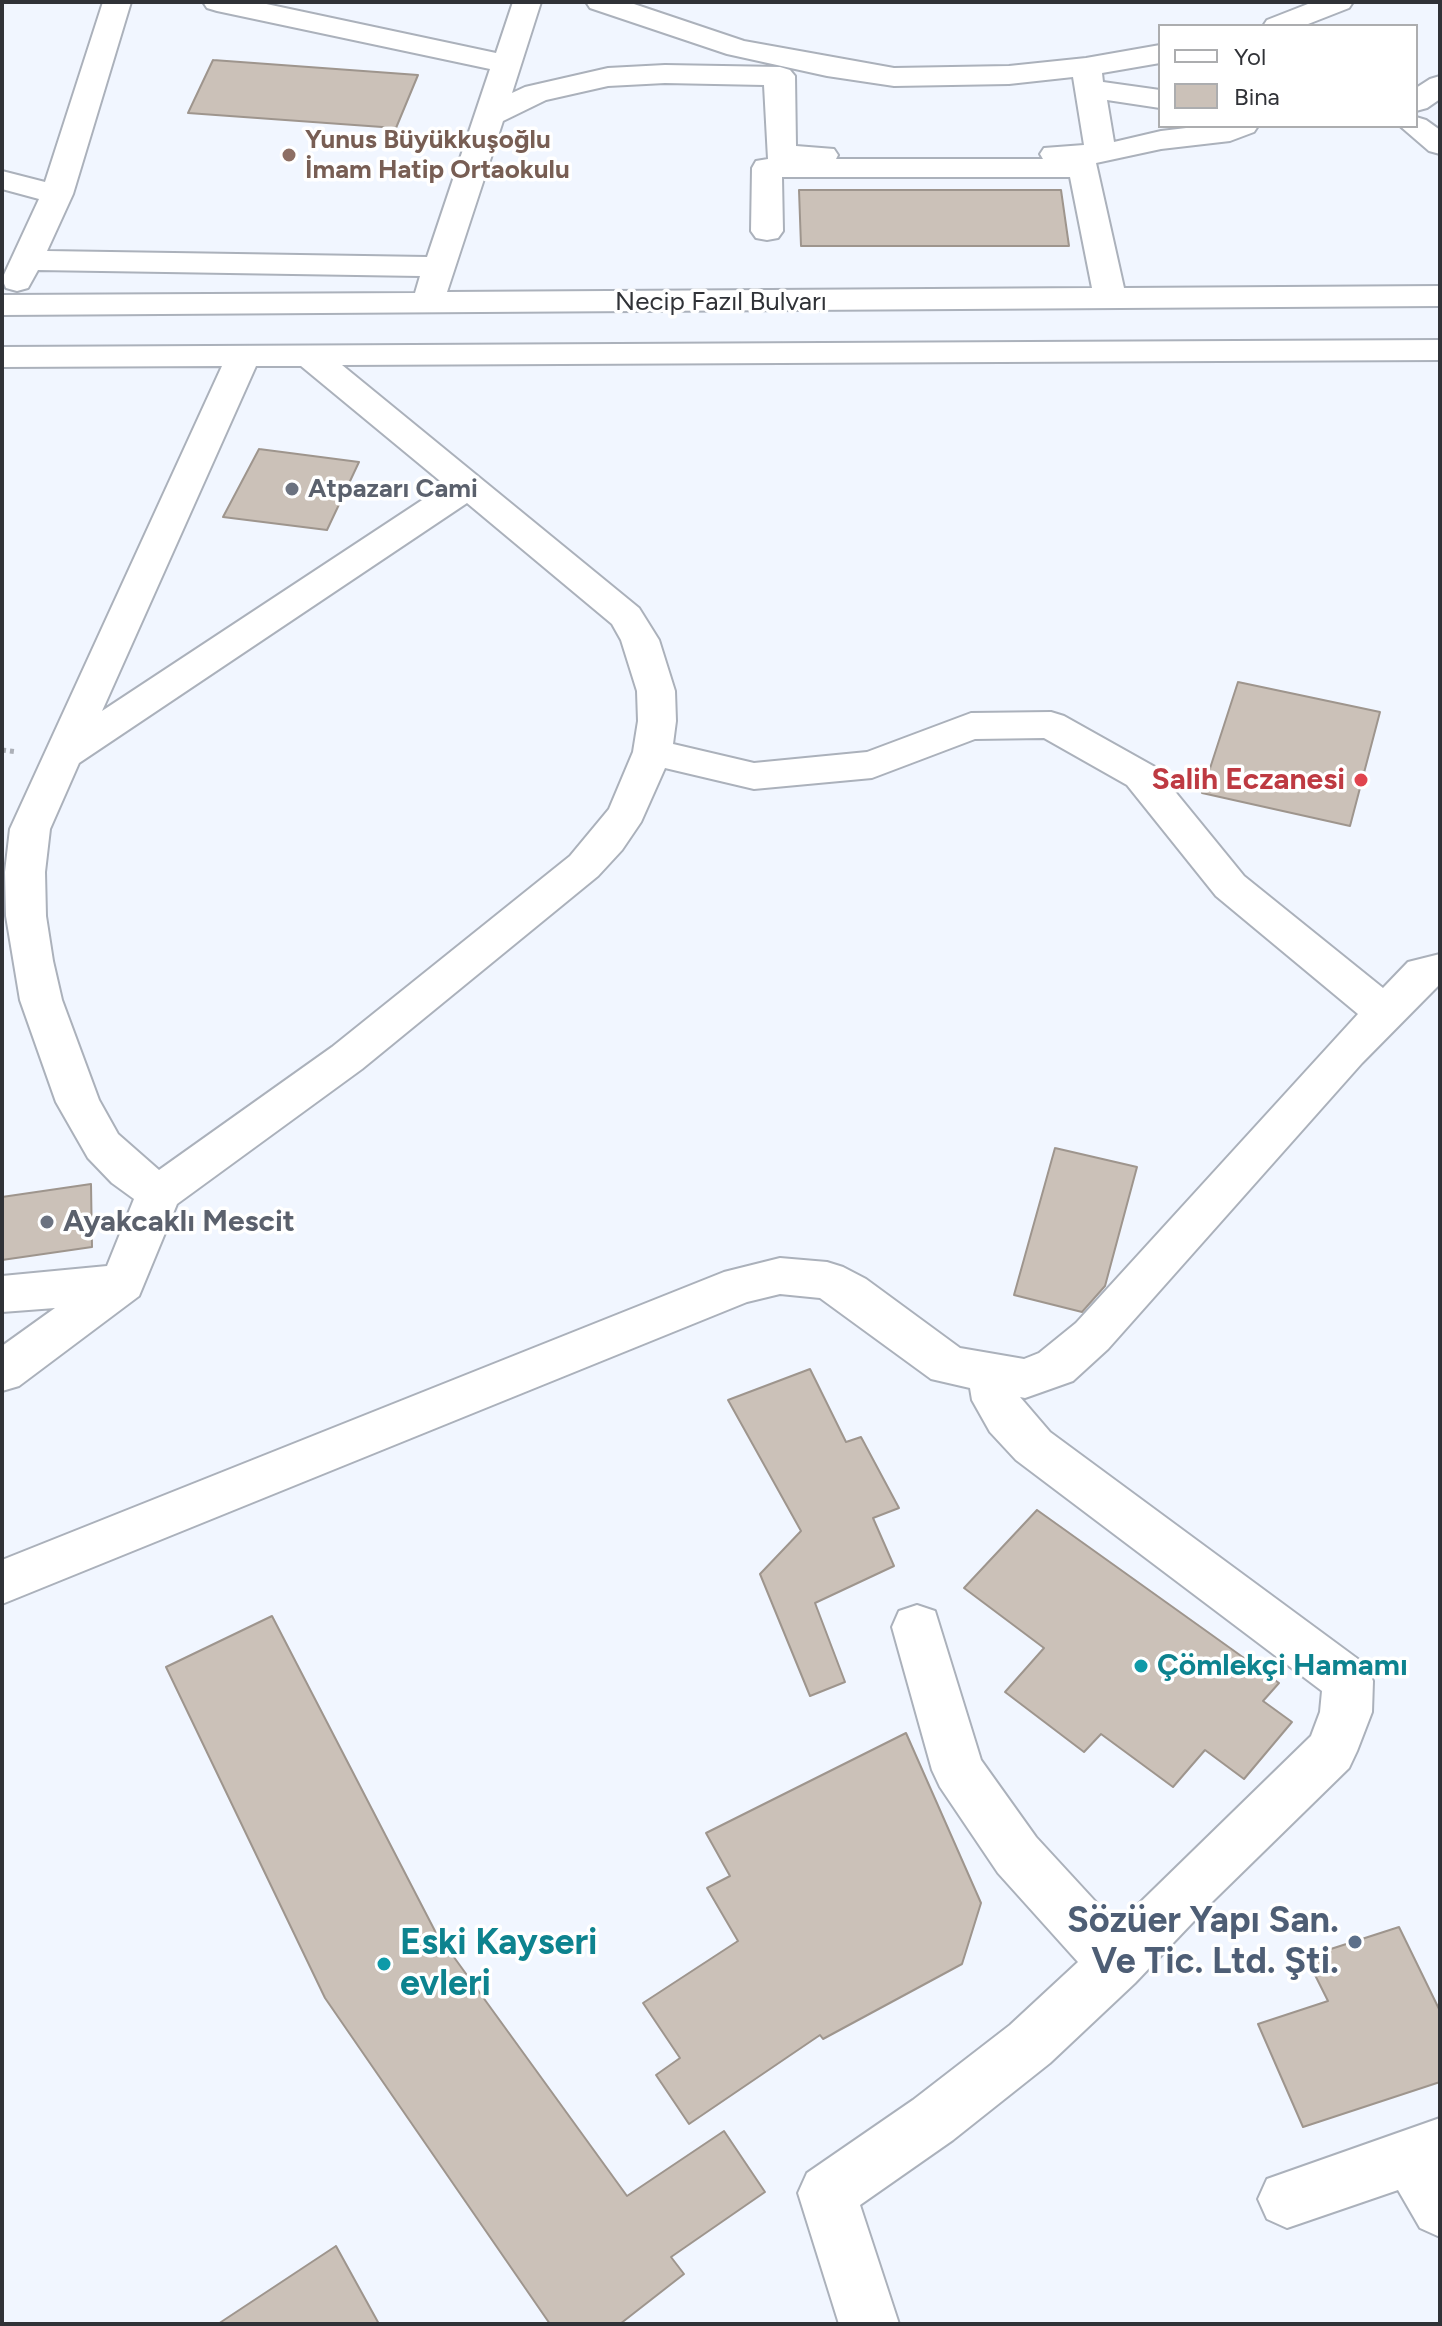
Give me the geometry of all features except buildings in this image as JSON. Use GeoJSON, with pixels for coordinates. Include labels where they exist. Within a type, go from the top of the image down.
{"type":"FeatureCollection","features":[{"type":"Feature","properties":{"kind":"street"},"geometry":{"type":"LineString","coordinates":[[3,305],[29,260],[57,194],[117,2]]}},
{"type":"Feature","properties":{"kind":"street"},"geometry":{"type":"LineString","coordinates":[[217,2],[506,64]]}},
{"type":"Feature","properties":{"kind":"street"},"geometry":{"type":"LineString","coordinates":[[427,304],[527,2]]}},
{"type":"Feature","properties":{"kind":"street"},"geometry":{"type":"LineString","coordinates":[[600,2],[737,48],[860,73]]}},
{"type":"Feature","properties":{"kind":"street"},"geometry":{"type":"LineString","coordinates":[[1282,24],[1339,2]]}},
{"type":"Feature","properties":{"kind":"street"},"geometry":{"type":"LineString","coordinates":[[1088,78],[1158,55]]}},
{"type":"Feature","properties":{"kind":"street"},"geometry":{"type":"LineString","coordinates":[[489,116],[536,93],[608,77],[665,74],[779,76],[860,73],[929,78],[1088,78],[1158,98]]}},
{"type":"Feature","properties":{"kind":"street"},"geometry":{"type":"LineString","coordinates":[[779,76],[781,155],[1101,154],[1161,140],[1230,132],[1239,128]]}},
{"type":"Feature","properties":{"kind":"street"},"geometry":{"type":"LineString","coordinates":[[1088,78],[1101,154]]}},
{"type":"Feature","properties":{"kind":"street"},"geometry":{"type":"LineString","coordinates":[[1418,101],[1440,85]]}},
{"type":"Feature","properties":{"kind":"street"},"geometry":{"type":"LineString","coordinates":[[1418,128],[1440,145]]}},
{"type":"Feature","properties":{"kind":"street"},"geometry":{"type":"LineString","coordinates":[[767,231],[767,168],[1084,168],[1110,299]]}},
{"type":"Feature","properties":{"kind":"street"},"geometry":{"type":"LineString","coordinates":[[2,180],[57,194]]}},
{"type":"Feature","properties":{"kind":"street"},"geometry":{"type":"LineString","coordinates":[[29,260],[439,267]]}},
{"type":"Feature","properties":{"kind":"street","name":"Necip Fazıl Bulvarı"},"geometry":{"type":"LineString","coordinates":[[3,305],[1440,296]]}},
{"type":"Feature","properties":{"kind":"street","name":"Necip Fazıl Bulvarı"},"geometry":{"type":"LineString","coordinates":[[2,357],[1440,350]]}},
{"type":"Feature","properties":{"kind":"street"},"geometry":{"type":"LineString","coordinates":[[159,1193],[128,1171],[103,1146],[89,1125],[54,1040],[32,961],[26,916],[25,872],[30,829],[244,355]]}},
{"type":"Feature","properties":{"kind":"street"},"geometry":{"type":"LineString","coordinates":[[2,1372],[123,1283],[159,1193],[347,1058],[584,866],[608,840],[627,812],[652,752],[657,721],[656,691],[640,640],[626,616],[309,355]]}},
{"type":"Feature","properties":{"kind":"street"},"geometry":{"type":"LineString","coordinates":[[62,756],[468,486]]}},
{"type":"Feature","properties":{"kind":"street"},"geometry":{"type":"LineString","coordinates":[[652,752],[754,776],[872,765],[971,726],[1051,725],[1141,776],[1230,886],[1385,1013]]}},
{"type":"Feature","properties":{"kind":"street"},"geometry":{"type":"LineString","coordinates":[[2,1582],[740,1285],[780,1276],[827,1280],[850,1292],[948,1365],[1025,1379],[1056,1367],[1092,1336],[1423,973],[1440,969]]}},
{"type":"Feature","properties":{"kind":"street"},"geometry":{"type":"LineString","coordinates":[[2,1294],[123,1283]]}},
{"type":"Feature","properties":{"kind":"street"},"geometry":{"type":"LineString","coordinates":[[869,2324],[827,2193],[933,2120],[1018,2053],[1116,1964],[1194,1883],[1331,1751],[1346,1712],[1348,1681],[1033,1446],[1007,1418],[996,1400],[990,1374]]}},
{"type":"Feature","properties":{"kind":"street"},"geometry":{"type":"LineString","coordinates":[[917,1627],[958,1770],[1017,1855],[1116,1964]]}},
{"type":"Feature","properties":{"kind":"street"},"geometry":{"type":"LineString","coordinates":[[1287,2199],[1426,2152],[1440,2208]]}},
{"type":"Feature","properties":{"kind":"place","name":"Yunus Büyükkuşoğlu İmam Hatip Ortaokulu"},"geometry":{"type":"Point","coordinates":[289,155]}},
{"type":"Feature","properties":{"kind":"place","name":"Atpazarı Cami"},"geometry":{"type":"Point","coordinates":[292,489]}},
{"type":"Feature","properties":{"kind":"place","name":"Salih Eczanesi"},"geometry":{"type":"Point","coordinates":[1361,780]}},
{"type":"Feature","properties":{"kind":"place","name":"Ayakcaklı Mescit"},"geometry":{"type":"Point","coordinates":[47,1222]}},
{"type":"Feature","properties":{"kind":"place","name":"Çömlekçi Hamamı"},"geometry":{"type":"Point","coordinates":[1141,1666]}},
{"type":"Feature","properties":{"kind":"place","name":"Sözüer Yapı San. Ve Tic. Ltd. Şti."},"geometry":{"type":"Point","coordinates":[1355,1942]}},
{"type":"Feature","properties":{"kind":"place","name":"Eski Kayseri evleri"},"geometry":{"type":"Point","coordinates":[384,1964]}}]}
